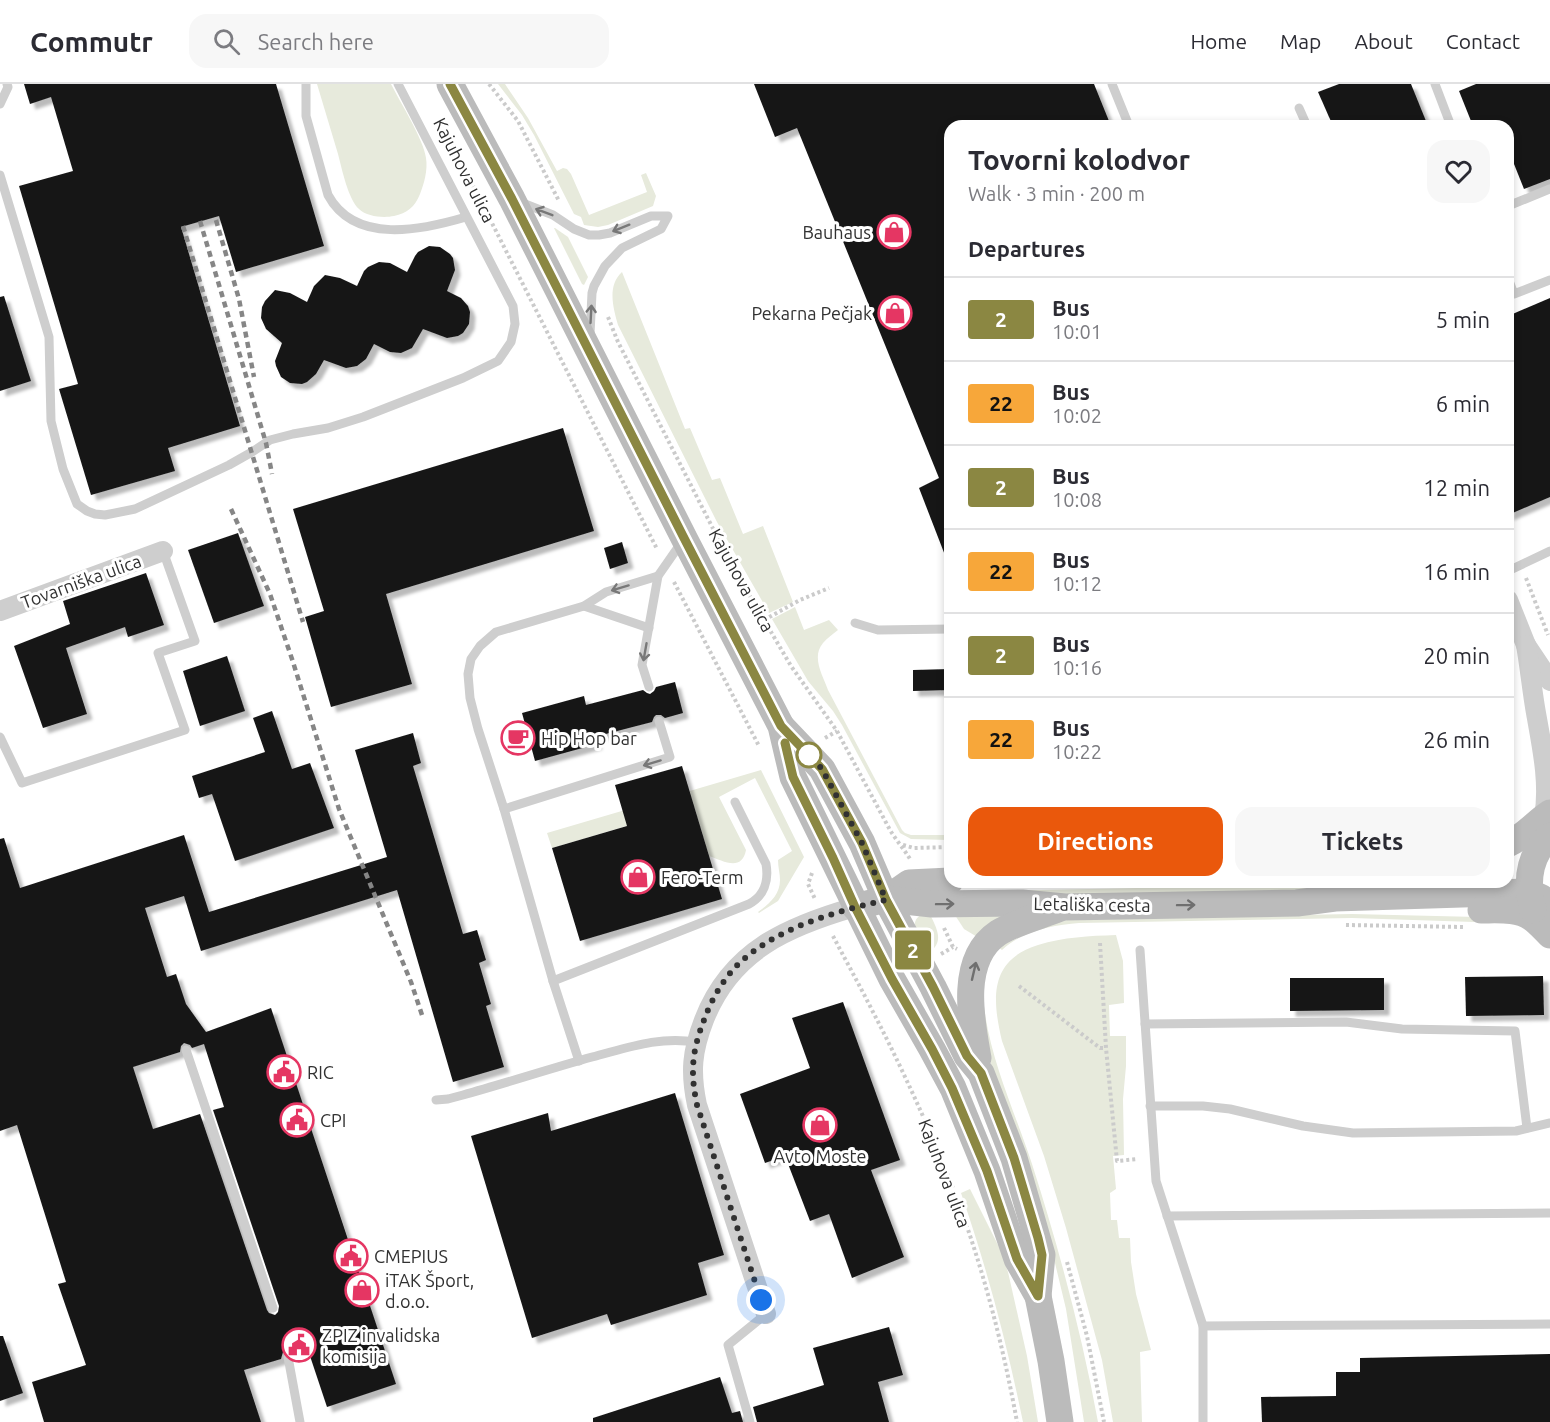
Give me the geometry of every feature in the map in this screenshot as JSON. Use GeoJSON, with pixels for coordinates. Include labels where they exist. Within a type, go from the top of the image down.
{"type":"FeatureCollection","features":[{"type":"Feature","properties":{"kind":"main road","name":"Kajuhova ulica"},"geometry":{"type":"LineString","coordinates":[[450,84],[512,199],[781,726],[793,777],[892,979],[932,1049],[967,1080]]}},
{"type":"Feature","properties":{"kind":"main road","name":"Kajuhova ulica"},"geometry":{"type":"LineString","coordinates":[[781,726],[822,769],[862,843],[886,900],[967,1056],[967,1080],[987,1171],[1017,1259],[1038,1296],[1060,1422]]}},
{"type":"Feature","properties":{"kind":"main road"},"geometry":{"type":"LineString","coordinates":[[1514,841],[1529,831],[1545,829]]}},
{"type":"Feature","properties":{"kind":"main road"},"geometry":{"type":"LineString","coordinates":[[1514,860],[1545,829]]}},
{"type":"Feature","properties":{"kind":"main road","name":"Letališka cesta"},"geometry":{"type":"LineString","coordinates":[[855,907],[886,900],[932,904],[1022,903],[1065,907],[1297,903],[1335,898],[1542,914],[1530,870],[1545,829]]}},
{"type":"Feature","properties":{"kind":"main road","name":"Letališka cesta"},"geometry":{"type":"LineString","coordinates":[[886,900],[909,883],[944,881]]}},
{"type":"Feature","properties":{"kind":"main road"},"geometry":{"type":"LineString","coordinates":[[967,1080],[972,1029],[972,976],[977,959],[986,945],[998,934],[1065,907]]}},
{"type":"Feature","properties":{"kind":"street","name":"Tovarniška ulica"},"geometry":{"type":"LineString","coordinates":[[0,611],[163,551]]}},
{"type":"Feature","properties":{"kind":"street"},"geometry":{"type":"LineString","coordinates":[[1514,615],[1526,645],[1550,681]]}},
{"type":"Feature","properties":{"kind":"street"},"geometry":{"type":"LineString","coordinates":[[1526,645],[1550,783],[1545,829]]}},
{"type":"Feature","properties":{"kind":"street"},"geometry":{"type":"LineString","coordinates":[[1530,674],[1550,714]]}},
{"type":"Feature","properties":{"kind":"street","name":"Letališka cesta"},"geometry":{"type":"LineString","coordinates":[[766,1314],[697,1105],[693,1082],[696,1042],[716,995],[743,959],[763,945],[804,925],[824,916],[855,907]]}},
{"type":"Feature","properties":{"kind":"lane"},"geometry":{"type":"LineString","coordinates":[[0,104],[8,87],[7,84]]}},
{"type":"Feature","properties":{"kind":"lane"},"geometry":{"type":"LineString","coordinates":[[306,84],[306,116],[328,195],[339,211],[364,226],[383,230],[410,230],[466,217]]}},
{"type":"Feature","properties":{"kind":"lane"},"geometry":{"type":"LineString","coordinates":[[0,175],[48,337],[51,422],[63,469],[77,504],[87,511],[105,515],[135,508],[229,465],[270,440],[328,428],[363,417],[498,362],[511,342],[515,324],[513,306],[398,84]]}},
{"type":"Feature","properties":{"kind":"lane"},"geometry":{"type":"LineString","coordinates":[[1112,84],[1127,120]]}},
{"type":"Feature","properties":{"kind":"lane"},"geometry":{"type":"LineString","coordinates":[[1435,84],[1448,120]]}},
{"type":"Feature","properties":{"kind":"lane"},"geometry":{"type":"LineString","coordinates":[[1299,108],[1304,120]]}},
{"type":"Feature","properties":{"kind":"lane"},"geometry":{"type":"LineString","coordinates":[[1514,204],[1550,189]]}},
{"type":"Feature","properties":{"kind":"lane"},"geometry":{"type":"LineString","coordinates":[[512,199],[553,215],[574,229],[589,235],[610,232],[651,216],[668,216],[661,229],[622,248],[605,266],[592,293],[589,351]]}},
{"type":"Feature","properties":{"kind":"lane"},"geometry":{"type":"LineString","coordinates":[[1514,294],[1550,280]]}},
{"type":"Feature","properties":{"kind":"lane"},"geometry":{"type":"LineString","coordinates":[[649,687],[642,665],[658,576],[684,538]]}},
{"type":"Feature","properties":{"kind":"lane"},"geometry":{"type":"LineString","coordinates":[[0,737],[22,783],[185,730],[158,653],[195,640],[163,551]]}},
{"type":"Feature","properties":{"kind":"lane"},"geometry":{"type":"LineString","coordinates":[[1514,568],[1550,551]]}},
{"type":"Feature","properties":{"kind":"lane"},"geometry":{"type":"LineString","coordinates":[[579,1061],[478,729],[470,698],[468,674],[471,659],[480,646],[496,632],[584,606],[606,592],[658,576]]}},
{"type":"Feature","properties":{"kind":"lane"},"geometry":{"type":"LineString","coordinates":[[584,606],[649,628]]}},
{"type":"Feature","properties":{"kind":"lane"},"geometry":{"type":"LineString","coordinates":[[855,623],[878,630],[944,629]]}},
{"type":"Feature","properties":{"kind":"lane"},"geometry":{"type":"LineString","coordinates":[[504,809],[670,757],[659,721]]}},
{"type":"Feature","properties":{"kind":"lane"},"geometry":{"type":"LineString","coordinates":[[553,981],[749,904],[758,898],[766,883],[767,868],[735,802]]}},
{"type":"Feature","properties":{"kind":"lane"},"geometry":{"type":"LineString","coordinates":[[1140,950],[1156,1181],[1203,1326],[1203,1422]]}},
{"type":"Feature","properties":{"kind":"lane"},"geometry":{"type":"LineString","coordinates":[[1145,1024],[1346,1022],[1402,1029],[1515,1031],[1527,1128]]}},
{"type":"Feature","properties":{"kind":"lane"},"geometry":{"type":"LineString","coordinates":[[436,1100],[463,1095],[659,1040],[696,1042]]}},
{"type":"Feature","properties":{"kind":"lane"},"geometry":{"type":"LineString","coordinates":[[186,1050],[273,1308]]}},
{"type":"Feature","properties":{"kind":"lane"},"geometry":{"type":"LineString","coordinates":[[1150,1106],[1203,1106],[1230,1109],[1303,1126],[1353,1133],[1516,1131],[1550,1123]]}},
{"type":"Feature","properties":{"kind":"lane"},"geometry":{"type":"LineString","coordinates":[[1167,1216],[1550,1213]]}},
{"type":"Feature","properties":{"kind":"lane"},"geometry":{"type":"LineString","coordinates":[[750,1422],[728,1345],[766,1314]]}},
{"type":"Feature","properties":{"kind":"lane"},"geometry":{"type":"LineString","coordinates":[[1203,1326],[1550,1324]]}},
{"type":"Feature","properties":{"kind":"lane"},"geometry":{"type":"LineString","coordinates":[[288,1357],[300,1422]]}},
{"type":"Feature","properties":{"kind":"path"},"geometry":{"type":"LineString","coordinates":[[489,84],[525,133],[562,206]]}},
{"type":"Feature","properties":{"kind":"path","name":"Kajuhova ulica"},"geometry":{"type":"LineString","coordinates":[[453,146],[655,544]]}},
{"type":"Feature","properties":{"kind":"path","name":"Kajuhova ulica"},"geometry":{"type":"LineString","coordinates":[[606,309],[623,353],[730,562],[791,666],[837,731],[890,830],[910,859]]}},
{"type":"Feature","properties":{"kind":"path"},"geometry":{"type":"LineString","coordinates":[[1520,564],[1550,642]]}},
{"type":"Feature","properties":{"kind":"path"},"geometry":{"type":"LineString","coordinates":[[674,582],[761,750]]}},
{"type":"Feature","properties":{"kind":"path"},"geometry":{"type":"LineString","coordinates":[[764,620],[800,600],[829,588]]}},
{"type":"Feature","properties":{"kind":"path"},"geometry":{"type":"LineString","coordinates":[[824,738],[837,731]]}},
{"type":"Feature","properties":{"kind":"path"},"geometry":{"type":"LineString","coordinates":[[901,844],[914,848],[944,847]]}},
{"type":"Feature","properties":{"kind":"path"},"geometry":{"type":"LineString","coordinates":[[812,867],[808,884],[812,893]]}},
{"type":"Feature","properties":{"kind":"path","name":"Kajuhova ulica"},"geometry":{"type":"LineString","coordinates":[[834,938],[899,1063],[953,1189],[992,1312],[1017,1422]]}},
{"type":"Feature","properties":{"kind":"path"},"geometry":{"type":"LineString","coordinates":[[1100,943],[1106,1048],[1118,1161],[1154,1158]]}},
{"type":"Feature","properties":{"kind":"path"},"geometry":{"type":"LineString","coordinates":[[1018,986],[1100,1048],[1106,1048]]}},
{"type":"Feature","properties":{"kind":"shaded area"},"geometry":{"type":"Polygon","coordinates":[[[317,84],[391,84],[416,131],[426,158],[423,186],[418,199],[410,209],[394,216],[381,217],[366,214],[355,204],[346,183],[317,84]]]}},
{"type":"Feature","properties":{"kind":"shaded area"},"geometry":{"type":"Polygon","coordinates":[[[498,84],[505,84],[528,118],[557,171],[563,168],[571,174],[589,215],[647,192],[641,175],[646,173],[656,196],[653,206],[608,225],[598,227],[584,225],[581,217],[574,214],[522,115],[498,84]]]}},
{"type":"Feature","properties":{"kind":"shaded area"},"geometry":{"type":"Polygon","coordinates":[[[554,228],[568,237],[588,277],[584,285],[582,284],[554,228]]]}},
{"type":"Feature","properties":{"kind":"shaded area"},"geometry":{"type":"Polygon","coordinates":[[[622,272],[685,429],[690,428],[712,480],[720,478],[743,534],[763,526],[793,602],[769,613],[717,522],[618,325],[612,297],[614,284],[622,272]]]}},
{"type":"Feature","properties":{"kind":"shaded area"},"geometry":{"type":"Polygon","coordinates":[[[795,607],[804,630],[829,620],[838,630],[826,639],[818,654],[821,673],[828,690],[902,830],[911,835],[944,835],[944,840],[911,839],[900,833],[842,725],[808,681],[772,619],[795,607]]]}},
{"type":"Feature","properties":{"kind":"shaded area"},"geometry":{"type":"Polygon","coordinates":[[[761,770],[804,857],[778,901],[759,913],[773,899],[780,885],[778,860],[792,851],[755,778],[719,797],[746,850],[744,857],[736,863],[709,856],[694,806],[552,848],[547,833],[761,770]]]}},
{"type":"Feature","properties":{"kind":"shaded area"},"geometry":{"type":"Polygon","coordinates":[[[1140,888],[1389,888],[947,898],[943,892],[1140,888]]]}},
{"type":"Feature","properties":{"kind":"shaded area"},"geometry":{"type":"Polygon","coordinates":[[[1009,911],[979,938],[964,929],[953,912],[1009,911]]]}},
{"type":"Feature","properties":{"kind":"shaded area"},"geometry":{"type":"Polygon","coordinates":[[[929,912],[937,929],[938,940],[932,950],[926,954],[917,935],[915,924],[921,915],[929,912]]]}},
{"type":"Feature","properties":{"kind":"shaded area"},"geometry":{"type":"Polygon","coordinates":[[[1352,914],[1478,917],[1474,922],[1352,918],[1079,923],[1038,930],[1010,943],[1002,950],[998,947],[1053,922],[1075,919],[1352,914]]]}},
{"type":"Feature","properties":{"kind":"shaded area"},"geometry":{"type":"Polygon","coordinates":[[[1116,935],[1123,961],[1124,1003],[1109,1005],[1110,1036],[1126,1036],[1126,1066],[1123,1099],[1124,1155],[1113,1156],[1116,1189],[1110,1193],[1111,1220],[1117,1220],[1119,1238],[1130,1238],[1136,1294],[1151,1350],[1140,1352],[1142,1422],[1113,1422],[1102,1360],[1066,1228],[1044,1156],[1002,1041],[996,996],[1002,971],[1010,960],[1022,952],[1057,940],[1116,935]]]}},
{"type":"Feature","properties":{"kind":"shaded area"},"geometry":{"type":"Polygon","coordinates":[[[983,997],[996,1061],[1032,1164],[1061,1260],[1098,1422],[1084,1422],[1066,1309],[1044,1217],[993,1072],[983,1033],[983,997]]]}},
{"type":"Feature","properties":{"kind":"shaded area"},"geometry":{"type":"Polygon","coordinates":[[[970,1189],[1001,1251],[1008,1272],[1027,1356],[1038,1422],[1023,1422],[996,1306],[961,1193],[970,1189]]]}},
{"type":"Feature","properties":{"kind":"building"},"geometry":{"type":"Polygon","coordinates":[[[24,84],[276,84],[324,246],[236,272],[219,216],[181,227],[240,426],[168,448],[175,471],[91,495],[59,389],[78,384],[19,186],[73,171],[51,97],[30,104],[24,84]]]}},
{"type":"Feature","properties":{"kind":"building","name":"Bauhaus"},"geometry":{"type":"Polygon","coordinates":[[[754,84],[1094,84],[1109,120],[944,120],[944,553],[919,488],[939,478],[797,128],[775,137],[754,84]]]}},
{"type":"Feature","properties":{"kind":"building"},"geometry":{"type":"Polygon","coordinates":[[[1339,84],[1411,84],[1426,120],[1330,120],[1318,92],[1339,84]]]}},
{"type":"Feature","properties":{"kind":"building"},"geometry":{"type":"Polygon","coordinates":[[[1476,84],[1550,84],[1550,179],[1524,189],[1514,164],[1514,120],[1471,120],[1459,91],[1476,84]]]}},
{"type":"Feature","properties":{"kind":"building"},"geometry":{"type":"Polygon","coordinates":[[[429,246],[440,247],[453,258],[455,270],[447,291],[461,298],[468,306],[469,324],[463,333],[447,338],[423,329],[412,348],[401,353],[390,352],[374,344],[366,359],[357,366],[346,368],[324,360],[316,374],[302,384],[290,383],[281,377],[275,361],[282,343],[266,329],[261,318],[265,301],[275,290],[290,293],[307,302],[314,286],[325,275],[340,278],[357,286],[364,271],[379,262],[390,263],[407,272],[418,252],[429,246]]]}},
{"type":"Feature","properties":{"kind":"building"},"geometry":{"type":"Polygon","coordinates":[[[4,296],[31,381],[0,391],[0,297],[4,296]]]}},
{"type":"Feature","properties":{"kind":"building"},"geometry":{"type":"Polygon","coordinates":[[[1550,298],[1550,497],[1514,512],[1514,313],[1550,298]]]}},
{"type":"Feature","properties":{"kind":"building"},"geometry":{"type":"Polygon","coordinates":[[[563,428],[594,531],[386,594],[412,684],[331,707],[305,617],[324,611],[293,509],[563,428]]]}},
{"type":"Feature","properties":{"kind":"building"},"geometry":{"type":"Polygon","coordinates":[[[238,533],[264,606],[214,623],[188,550],[238,533]]]}},
{"type":"Feature","properties":{"kind":"building"},"geometry":{"type":"Polygon","coordinates":[[[622,542],[628,563],[610,569],[604,548],[622,542]]]}},
{"type":"Feature","properties":{"kind":"building"},"geometry":{"type":"Polygon","coordinates":[[[146,573],[164,625],[128,637],[125,627],[66,648],[87,714],[43,728],[14,646],[70,624],[63,601],[146,573]]]}},
{"type":"Feature","properties":{"kind":"building"},"geometry":{"type":"Polygon","coordinates":[[[227,656],[245,711],[200,726],[183,671],[227,656]]]}},
{"type":"Feature","properties":{"kind":"building"},"geometry":{"type":"Polygon","coordinates":[[[944,669],[944,690],[913,691],[913,670],[944,669]]]}},
{"type":"Feature","properties":{"kind":"building"},"geometry":{"type":"Polygon","coordinates":[[[675,682],[683,713],[665,718],[656,715],[652,722],[594,737],[597,744],[535,761],[522,713],[584,696],[586,705],[643,690],[650,694],[656,687],[675,682]]]}},
{"type":"Feature","properties":{"kind":"building"},"geometry":{"type":"Polygon","coordinates":[[[272,711],[292,769],[310,763],[334,828],[235,861],[212,794],[199,798],[192,776],[265,752],[253,718],[272,711]]]}},
{"type":"Feature","properties":{"kind":"building"},"geometry":{"type":"Polygon","coordinates":[[[413,733],[421,763],[413,766],[463,934],[477,930],[486,960],[479,963],[491,1004],[486,1006],[504,1067],[453,1082],[397,890],[201,951],[184,896],[145,908],[167,977],[176,974],[186,1004],[206,1032],[271,1008],[396,1384],[327,1407],[308,1350],[294,1354],[287,1350],[283,1352],[281,1359],[244,1370],[261,1422],[44,1422],[32,1382],[86,1365],[58,1284],[66,1282],[17,1125],[0,1131],[0,839],[4,838],[20,888],[184,835],[209,912],[387,857],[355,750],[413,733]],[[184,1043],[180,1052],[133,1067],[153,1129],[200,1114],[267,1310],[275,1315],[279,1306],[213,1110],[224,1107],[204,1044],[192,1048],[184,1043]]]}},
{"type":"Feature","properties":{"kind":"building","name":"Fero-Term"},"geometry":{"type":"Polygon","coordinates":[[[682,766],[722,899],[580,941],[552,848],[627,826],[615,785],[682,766]]]}},
{"type":"Feature","properties":{"kind":"building"},"geometry":{"type":"Polygon","coordinates":[[[1543,976],[1544,1015],[1466,1016],[1465,977],[1543,976]]]}},
{"type":"Feature","properties":{"kind":"building"},"geometry":{"type":"Polygon","coordinates":[[[1290,978],[1384,978],[1384,1010],[1290,1011],[1290,978]]]}},
{"type":"Feature","properties":{"kind":"building","name":"Avto Moste"},"geometry":{"type":"Polygon","coordinates":[[[843,1002],[900,1160],[871,1170],[904,1257],[852,1278],[829,1214],[810,1221],[785,1156],[765,1163],[740,1094],[810,1068],[792,1018],[843,1002]]]}},
{"type":"Feature","properties":{"kind":"building"},"geometry":{"type":"Polygon","coordinates":[[[675,1093],[724,1255],[698,1263],[707,1295],[611,1325],[607,1314],[532,1338],[471,1136],[548,1113],[551,1131],[675,1093]]]}},
{"type":"Feature","properties":{"kind":"building"},"geometry":{"type":"Polygon","coordinates":[[[889,1327],[903,1375],[878,1382],[889,1422],[757,1422],[753,1407],[824,1385],[813,1348],[889,1327]]]}},
{"type":"Feature","properties":{"kind":"building"},"geometry":{"type":"Polygon","coordinates":[[[0,1336],[3,1336],[23,1393],[0,1401],[0,1336]]]}},
{"type":"Feature","properties":{"kind":"building"},"geometry":{"type":"Polygon","coordinates":[[[1550,1354],[1550,1422],[1262,1422],[1261,1397],[1336,1396],[1336,1372],[1360,1372],[1360,1358],[1550,1354]]]}},
{"type":"Feature","properties":{"kind":"building"},"geometry":{"type":"Polygon","coordinates":[[[720,1377],[732,1413],[740,1411],[743,1422],[593,1422],[593,1418],[720,1377]]]}},
{"type":"Feature","properties":{"kind":"railway"},"geometry":{"type":"LineString","coordinates":[[216,220],[239,299],[254,377]]}},
{"type":"Feature","properties":{"kind":"railway"},"geometry":{"type":"LineString","coordinates":[[200,221],[266,443],[272,474]]}},
{"type":"Feature","properties":{"kind":"railway"},"geometry":{"type":"LineString","coordinates":[[183,226],[303,622]]}},
{"type":"Feature","properties":{"kind":"railway"},"geometry":{"type":"LineString","coordinates":[[231,509],[270,594],[339,809],[411,982],[422,1015]]}},
{"type":"Feature","properties":{"kind":"bus line","name":"2"},"geometry":{"type":"LineString","coordinates":[[450,84],[512,199],[781,726],[822,769],[862,843],[886,900],[967,1056],[981,1073],[1014,1158],[1038,1238],[1042,1255],[1038,1296],[1017,1259],[987,1171],[962,1109],[855,907],[793,777],[785,743]]}},
{"type":"Feature","properties":{"kind":"place","name":"Bauhaus"},"geometry":{"type":"Point","coordinates":[894,232]}},
{"type":"Feature","properties":{"kind":"place","name":"Pekarna Pečjak"},"geometry":{"type":"Point","coordinates":[895,313]}},
{"type":"Feature","properties":{"kind":"place","name":"Hip Hop bar"},"geometry":{"type":"Point","coordinates":[518,738]}},
{"type":"Feature","properties":{"kind":"place","name":"Fero-Term"},"geometry":{"type":"Point","coordinates":[638,877]}},
{"type":"Feature","properties":{"kind":"place","name":"RIC"},"geometry":{"type":"Point","coordinates":[284,1072]}},
{"type":"Feature","properties":{"kind":"place","name":"CPI"},"geometry":{"type":"Point","coordinates":[297,1120]}},
{"type":"Feature","properties":{"kind":"place","name":"Avto Moste"},"geometry":{"type":"Point","coordinates":[820,1125]}},
{"type":"Feature","properties":{"kind":"place","name":"CMEPIUS"},"geometry":{"type":"Point","coordinates":[351,1256]}},
{"type":"Feature","properties":{"kind":"place","name":"iTAK Šport, d.o.o."},"geometry":{"type":"Point","coordinates":[362,1290]}},
{"type":"Feature","properties":{"kind":"place","name":"ZPIZ invalidska komisija"},"geometry":{"type":"Point","coordinates":[299,1345]}},
{"type":"Feature","properties":{"kind":"route"},"geometry":{"type":"LineString","coordinates":[[761,1300],[697,1105],[693,1082],[696,1042],[716,995],[743,959],[775,938],[824,916],[886,900],[862,843],[822,769],[809,755]]}}]}
